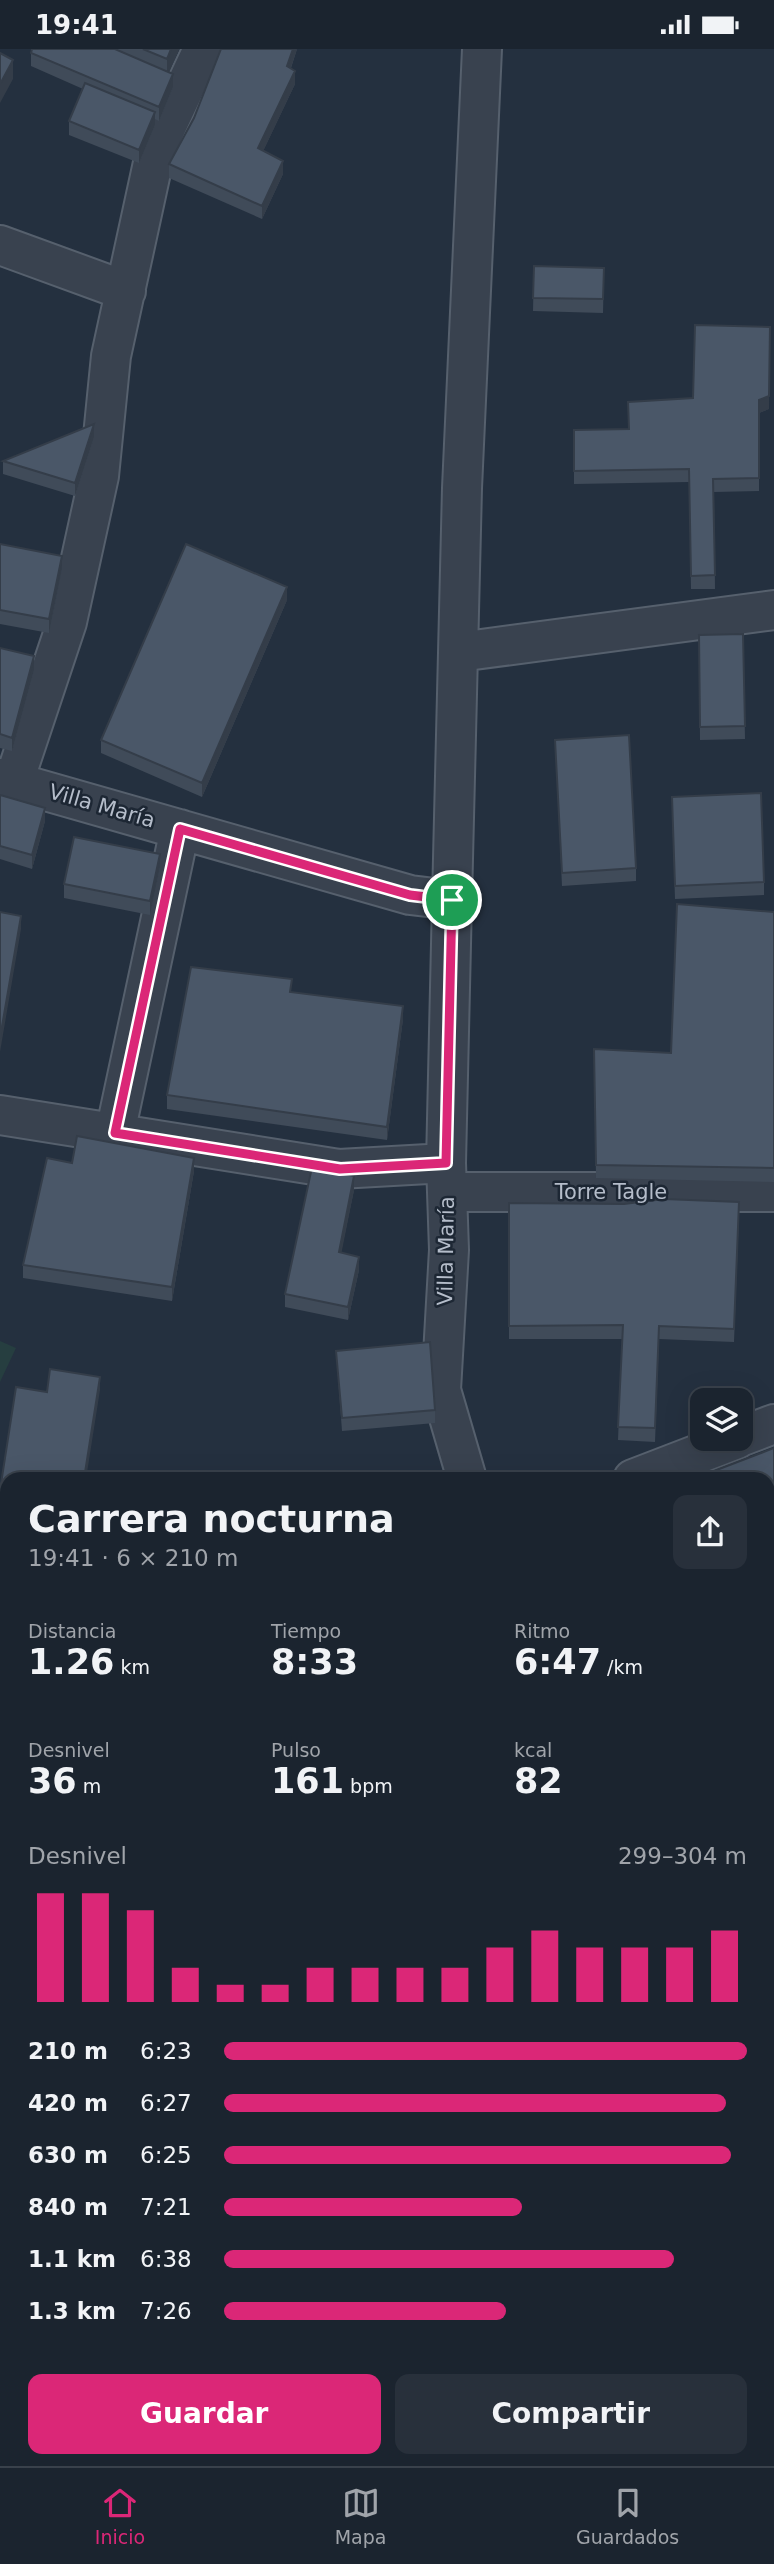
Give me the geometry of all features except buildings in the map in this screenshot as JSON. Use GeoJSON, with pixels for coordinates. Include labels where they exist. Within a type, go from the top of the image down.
{"type":"FeatureCollection","features":[{"type":"Feature","properties":{"kind":"street"},"geometry":{"type":"LineString","coordinates":[[7,779],[67,622],[99,476],[111,356],[156,149],[203,49]]}},
{"type":"Feature","properties":{"kind":"street"},"geometry":{"type":"LineString","coordinates":[[452,900],[467,367],[482,49]]}},
{"type":"Feature","properties":{"kind":"street"},"geometry":{"type":"LineString","coordinates":[[0,245],[126,291]]}},
{"type":"Feature","properties":{"kind":"street"},"geometry":{"type":"LineString","coordinates":[[459,653],[774,610]]}},
{"type":"Feature","properties":{"kind":"street","name":"Villa María"},"geometry":{"type":"LineString","coordinates":[[7,779],[410,895],[452,900],[447,1178],[449,1250],[442,1390],[465,1472]]}},
{"type":"Feature","properties":{"kind":"street"},"geometry":{"type":"LineString","coordinates":[[115,1133],[180,829]]}},
{"type":"Feature","properties":{"kind":"street","name":"Torre Tagle"},"geometry":{"type":"LineString","coordinates":[[0,1115],[340,1169],[447,1178],[774,1192]]}},
{"type":"Feature","properties":{"kind":"street"},"geometry":{"type":"LineString","coordinates":[[753,1432],[774,1424]]}},
{"type":"Feature","properties":{"kind":"street"},"geometry":{"type":"LineString","coordinates":[[651,1472],[705,1451]]}},
{"type":"Feature","properties":{"kind":"green space"},"geometry":{"type":"Polygon","coordinates":[[[0,1341],[16,1348],[0,1382],[0,1341]]]}},
{"type":"Feature","properties":{"kind":"route"},"geometry":{"type":"LineString","coordinates":[[180,829],[410,895],[452,900],[446,1163],[340,1169],[115,1133],[180,829]]}}]}
